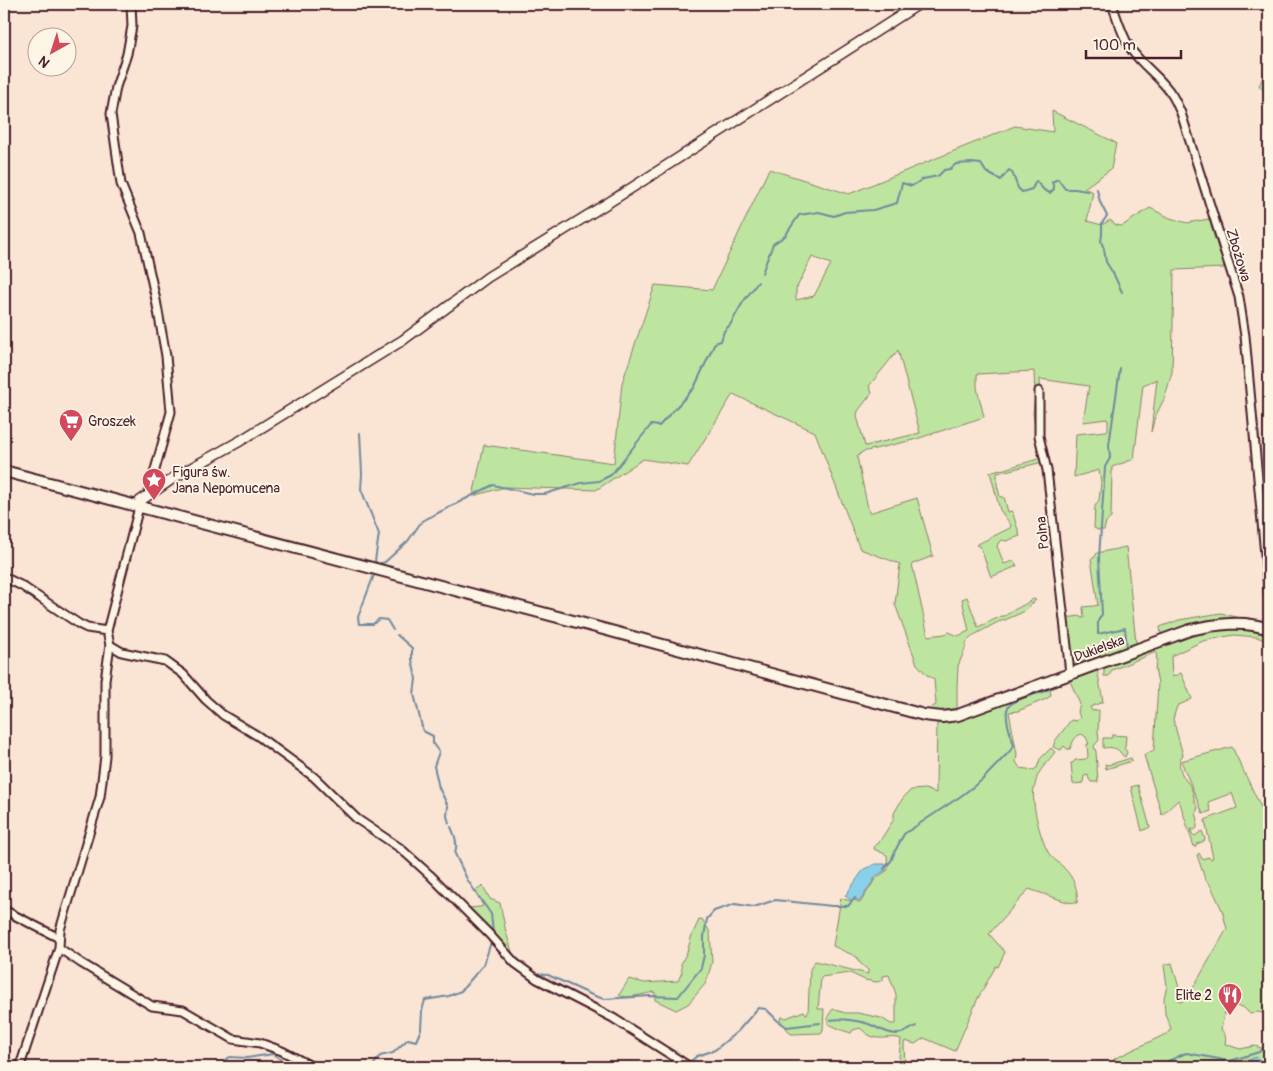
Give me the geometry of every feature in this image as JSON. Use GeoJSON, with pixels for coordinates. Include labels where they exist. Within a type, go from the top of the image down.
{"type":"FeatureCollection","features":[{"type":"Feature","properties":{"kind":"main road"},"geometry":{"type":"LineString","coordinates":[[4,471],[138,506]]}},
{"type":"Feature","properties":{"kind":"main road","name":"Dukielska"},"geometry":{"type":"LineString","coordinates":[[138,506],[896,708],[942,717],[958,715],[1190,630],[1229,624],[1269,629]]}},
{"type":"Feature","properties":{"kind":"street"},"geometry":{"type":"LineString","coordinates":[[131,4],[132,26],[127,54],[116,87],[111,114],[121,184],[141,233],[156,300],[166,356],[171,412],[148,495]]}},
{"type":"Feature","properties":{"kind":"street"},"geometry":{"type":"LineString","coordinates":[[18,1067],[60,948],[60,930],[100,797],[105,756],[105,680],[110,646],[107,631],[140,502],[175,478],[240,441],[403,340],[488,277],[619,196],[919,4]]}},
{"type":"Feature","properties":{"kind":"street","name":"Zbożowa"},"geometry":{"type":"LineString","coordinates":[[1112,4],[1130,47],[1139,60],[1172,94],[1181,113],[1239,297],[1246,346],[1269,599]]}},
{"type":"Feature","properties":{"kind":"street","name":"Polna"},"geometry":{"type":"LineString","coordinates":[[1039,391],[1039,436],[1047,470],[1070,673]]}},
{"type":"Feature","properties":{"kind":"street"},"geometry":{"type":"LineString","coordinates":[[4,576],[79,624],[88,628],[107,631]]}},
{"type":"Feature","properties":{"kind":"street"},"geometry":{"type":"LineString","coordinates":[[110,646],[122,652],[165,661],[183,674],[206,700],[223,715],[258,736],[314,777],[357,819],[400,848],[515,962],[537,979],[614,1018],[690,1067]]}},
{"type":"Feature","properties":{"kind":"street"},"geometry":{"type":"LineString","coordinates":[[4,910],[59,938]]}},
{"type":"Feature","properties":{"kind":"street"},"geometry":{"type":"LineString","coordinates":[[60,948],[152,1006],[183,1010],[233,1039],[260,1043],[282,1051],[313,1067]]}},
{"type":"Feature","properties":{"kind":"green space"},"geometry":{"type":"Polygon","coordinates":[[[1269,63],[1269,95],[1259,86],[1269,63]]]}},
{"type":"Feature","properties":{"kind":"green space"},"geometry":{"type":"Polygon","coordinates":[[[1052,111],[1116,143],[1111,169],[1084,188],[1093,192],[1087,221],[1102,225],[1110,220],[1116,225],[1122,226],[1150,208],[1170,218],[1187,223],[1209,219],[1224,268],[1174,270],[1172,372],[1165,397],[1155,417],[1151,432],[1157,379],[1143,385],[1134,459],[1112,467],[1111,518],[1106,522],[1104,530],[1094,528],[1095,506],[1099,500],[1101,483],[1099,470],[1074,477],[1076,434],[1108,430],[1107,419],[1083,422],[1089,386],[1040,379],[1043,462],[997,473],[1000,497],[1004,497],[1008,512],[1012,511],[1020,536],[1006,541],[1002,540],[997,546],[1004,564],[1014,561],[1017,566],[991,577],[980,546],[976,545],[1010,528],[1011,525],[1000,510],[990,472],[1038,459],[1039,457],[1033,413],[1035,396],[1034,371],[977,374],[977,388],[984,417],[913,440],[862,452],[857,457],[869,513],[917,498],[933,556],[912,564],[928,636],[949,632],[958,636],[969,631],[962,599],[967,597],[978,627],[1005,616],[1033,599],[1036,600],[1023,612],[998,622],[967,641],[958,666],[957,709],[938,713],[934,711],[932,707],[936,705],[934,679],[927,675],[917,664],[895,604],[900,564],[860,549],[815,432],[733,394],[688,466],[643,459],[596,490],[505,487],[473,496],[484,445],[614,463],[622,383],[655,285],[712,290],[769,169],[849,194],[1015,126],[1053,132],[1052,111]],[[812,257],[796,289],[796,300],[814,296],[831,264],[812,257]],[[898,350],[869,386],[872,393],[858,411],[857,416],[865,446],[920,433],[898,350]]]}},
{"type":"Feature","properties":{"kind":"green space"},"geometry":{"type":"Polygon","coordinates":[[[1126,547],[1136,643],[1071,666],[1065,618],[1080,616],[1084,618],[1083,607],[1098,605],[1091,559],[1097,553],[1126,547]]]}},
{"type":"Feature","properties":{"kind":"green space"},"geometry":{"type":"Polygon","coordinates":[[[1221,613],[1259,623],[1213,619],[1189,624],[1161,634],[1160,627],[1179,620],[1221,613]]]}},
{"type":"Feature","properties":{"kind":"green space"},"geometry":{"type":"Polygon","coordinates":[[[1232,629],[1260,633],[1269,637],[1269,642],[1257,637],[1234,635],[1203,641],[1173,655],[1171,658],[1172,677],[1181,673],[1192,699],[1177,706],[1173,719],[1183,755],[1180,761],[1180,769],[1191,788],[1198,807],[1196,813],[1198,820],[1197,828],[1191,829],[1192,834],[1195,836],[1202,831],[1205,839],[1194,847],[1178,800],[1162,815],[1144,755],[1154,750],[1158,683],[1155,668],[1157,662],[1156,652],[1112,670],[1109,676],[1104,676],[1104,665],[1183,637],[1232,629]]]}},
{"type":"Feature","properties":{"kind":"green space"},"geometry":{"type":"Polygon","coordinates":[[[1097,668],[1103,702],[1090,707],[1092,711],[1099,710],[1099,740],[1094,746],[1098,782],[1091,782],[1088,775],[1084,776],[1083,783],[1073,784],[1071,763],[1088,757],[1087,744],[1089,744],[1086,737],[1082,734],[1077,736],[1070,749],[1064,746],[1061,750],[1053,747],[1055,741],[1071,720],[1076,721],[1080,718],[1078,712],[1080,704],[1070,681],[1072,677],[1097,668]]]}},
{"type":"Feature","properties":{"kind":"green space"},"geometry":{"type":"Polygon","coordinates":[[[1063,681],[1063,683],[1050,690],[1051,695],[1048,698],[1018,711],[1009,712],[1017,754],[1016,762],[1020,768],[1033,770],[1037,768],[1040,759],[1051,748],[1055,752],[1037,777],[1033,794],[1035,812],[1040,832],[1050,855],[1073,880],[1077,893],[1077,903],[1067,902],[1029,889],[989,934],[1005,952],[998,967],[996,966],[978,998],[955,1051],[924,1038],[915,1044],[905,1041],[905,1067],[901,1067],[899,1057],[901,1039],[875,1037],[868,1035],[860,1028],[853,1030],[851,1033],[828,1024],[828,1016],[833,1009],[845,1013],[858,1013],[881,1018],[891,1024],[896,1024],[896,994],[889,975],[883,976],[883,980],[877,982],[865,980],[850,973],[821,977],[818,1009],[824,1009],[823,1030],[821,1033],[791,1034],[780,1020],[781,1017],[786,1018],[804,1011],[806,1014],[808,1013],[810,969],[815,961],[868,974],[868,970],[859,962],[857,957],[833,946],[841,898],[850,901],[855,900],[860,903],[876,878],[888,870],[887,855],[874,849],[894,819],[894,813],[903,798],[911,790],[925,789],[936,793],[937,721],[1063,681]]]}},
{"type":"Feature","properties":{"kind":"green space"},"geometry":{"type":"Polygon","coordinates":[[[1112,735],[1126,736],[1124,748],[1127,752],[1125,757],[1114,748],[1103,748],[1103,738],[1112,738],[1112,735]]]}},
{"type":"Feature","properties":{"kind":"green space"},"geometry":{"type":"Polygon","coordinates":[[[1232,747],[1269,824],[1269,1014],[1257,1012],[1250,1014],[1243,1007],[1226,1005],[1221,1030],[1225,1036],[1225,1044],[1240,1049],[1255,1046],[1261,1048],[1269,1044],[1269,1067],[1256,1067],[1259,1064],[1253,1058],[1238,1067],[1115,1067],[1114,1059],[1168,1033],[1171,1028],[1165,1014],[1164,998],[1167,986],[1164,965],[1172,963],[1179,988],[1178,1001],[1186,1000],[1227,929],[1222,910],[1211,886],[1205,879],[1197,855],[1199,853],[1202,859],[1213,858],[1205,820],[1237,808],[1232,793],[1208,802],[1211,811],[1203,814],[1181,761],[1232,747]]]}},
{"type":"Feature","properties":{"kind":"green space"},"geometry":{"type":"Polygon","coordinates":[[[1131,758],[1132,761],[1106,769],[1105,764],[1108,765],[1131,758]]]}},
{"type":"Feature","properties":{"kind":"green space"},"geometry":{"type":"Polygon","coordinates":[[[1138,785],[1150,827],[1142,831],[1131,787],[1138,785]]]}},
{"type":"Feature","properties":{"kind":"green space"},"geometry":{"type":"Polygon","coordinates":[[[483,886],[490,899],[500,903],[513,955],[469,908],[483,906],[475,891],[483,886]]]}},
{"type":"Feature","properties":{"kind":"green space"},"geometry":{"type":"Polygon","coordinates":[[[702,919],[710,932],[712,962],[706,983],[688,1004],[676,1010],[655,1000],[655,992],[631,997],[619,995],[629,979],[644,983],[678,981],[682,972],[681,964],[692,935],[699,920],[702,919]]]}},
{"type":"Feature","properties":{"kind":"water"},"geometry":{"type":"Polygon","coordinates":[[[876,864],[885,864],[886,870],[876,876],[860,901],[851,900],[845,896],[864,869],[876,864]]]}},
{"type":"Feature","properties":{"kind":"water"},"geometry":{"type":"Polygon","coordinates":[[[1257,1057],[1259,1064],[1256,1067],[1238,1067],[1253,1058],[1257,1057]]]}},
{"type":"Feature","properties":{"kind":"waterway"},"geometry":{"type":"LineString","coordinates":[[762,273],[773,244],[785,236],[799,215],[819,212],[834,216],[845,212],[873,210],[897,203],[902,183],[912,186],[923,179],[938,176],[944,170],[950,169],[956,164],[981,164],[986,172],[1001,180],[1009,170],[1012,172],[1018,188],[1022,192],[1032,189],[1036,181],[1044,190],[1050,193],[1054,189],[1052,182],[1058,179],[1065,189],[1087,191]]}},
{"type":"Feature","properties":{"kind":"waterway"},"geometry":{"type":"LineString","coordinates":[[1097,189],[1100,202],[1107,216],[1102,223],[1101,241],[1106,262],[1122,292]]}},
{"type":"Feature","properties":{"kind":"waterway"},"geometry":{"type":"LineString","coordinates":[[360,433],[361,489],[379,534],[375,561],[378,564],[385,562],[408,541],[422,521],[493,485],[533,494],[545,494],[581,483],[599,481],[611,475],[651,425],[659,426],[694,388],[715,343],[721,341],[724,331],[730,325],[743,302],[758,282]]}},
{"type":"Feature","properties":{"kind":"waterway"},"geometry":{"type":"LineString","coordinates":[[1073,667],[1127,647],[1125,628],[1098,634],[1098,621],[1102,614],[1099,558],[1105,467],[1110,458],[1109,445],[1120,369]]}},
{"type":"Feature","properties":{"kind":"waterway"},"geometry":{"type":"LineString","coordinates":[[374,575],[358,617],[359,624],[373,624],[379,619],[387,620],[393,630]]}},
{"type":"Feature","properties":{"kind":"waterway"},"geometry":{"type":"LineString","coordinates":[[397,635],[412,648],[416,679],[414,694],[423,731],[433,736],[433,744],[439,752],[434,766],[439,788],[448,806],[447,816],[449,823]]}},
{"type":"Feature","properties":{"kind":"waterway"},"geometry":{"type":"LineString","coordinates":[[1058,672],[1066,670]]}},
{"type":"Feature","properties":{"kind":"waterway"},"geometry":{"type":"LineString","coordinates":[[884,869],[891,861],[904,834],[982,780],[1010,751],[1014,745],[1007,719],[1009,706],[1018,700],[1045,691],[1059,683]]}},
{"type":"Feature","properties":{"kind":"waterway"},"geometry":{"type":"LineString","coordinates":[[451,827],[456,843],[455,854],[468,881],[477,894]]}},
{"type":"Feature","properties":{"kind":"waterway"},"geometry":{"type":"LineString","coordinates":[[479,897],[491,914],[493,933],[526,967]]}},
{"type":"Feature","properties":{"kind":"waterway"},"geometry":{"type":"LineString","coordinates":[[536,974],[548,975],[604,999],[650,996],[678,997],[701,968],[707,919],[714,911],[735,904],[754,907],[775,900],[848,906],[855,898]]}},
{"type":"Feature","properties":{"kind":"waterway"},"geometry":{"type":"LineString","coordinates":[[372,1067],[380,1056],[393,1053],[408,1039],[416,1041],[421,1029],[425,1000],[449,996],[461,991],[484,964],[491,942]]}},
{"type":"Feature","properties":{"kind":"waterway"},"geometry":{"type":"LineString","coordinates":[[691,1061],[697,1056],[715,1050],[738,1031],[758,1008],[766,1009],[787,1027],[820,1023]]}},
{"type":"Feature","properties":{"kind":"waterway"},"geometry":{"type":"LineString","coordinates":[[831,1020],[862,1022],[897,1034],[916,1026]]}},
{"type":"Feature","properties":{"kind":"waterway"},"geometry":{"type":"LineString","coordinates":[[1161,1067],[1164,1063],[1186,1053],[1230,1061],[1259,1052],[1269,1044]]}},
{"type":"Feature","properties":{"kind":"waterway"},"geometry":{"type":"LineString","coordinates":[[224,1067],[225,1060],[230,1057],[247,1058],[273,1054],[280,1059],[283,1067]]}},
{"type":"Feature","properties":{"kind":"place","name":"Groszek"},"geometry":{"type":"Point","coordinates":[71,442]}},
{"type":"Feature","properties":{"kind":"place","name":"Figura św. Jana Nepomucena"},"geometry":{"type":"Point","coordinates":[154,501]}},
{"type":"Feature","properties":{"kind":"place","name":"Elite 2"},"geometry":{"type":"Point","coordinates":[1230,1016]}}]}
